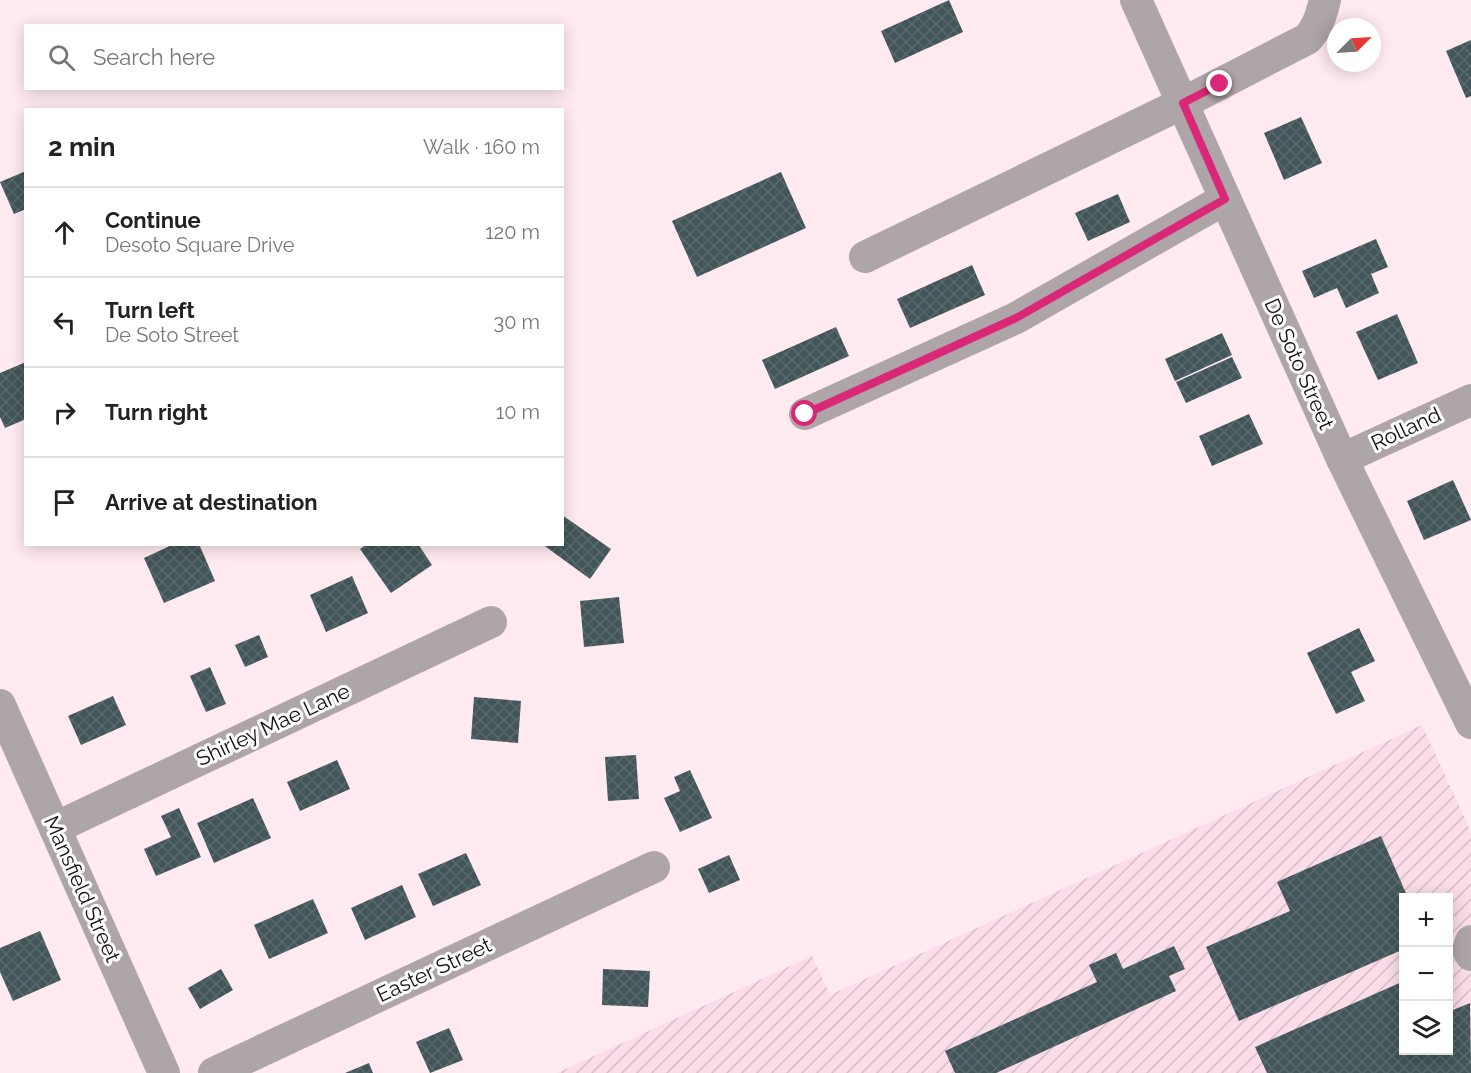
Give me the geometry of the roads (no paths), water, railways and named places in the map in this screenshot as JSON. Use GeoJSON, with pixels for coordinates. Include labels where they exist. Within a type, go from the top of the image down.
{"type":"FeatureCollection","features":[{"type":"Feature","properties":{"kind":"street","name":"De Soto Street"},"geometry":{"type":"LineString","coordinates":[[1136,0],[1342,459],[1471,723]]}},
{"type":"Feature","properties":{"kind":"street"},"geometry":{"type":"LineString","coordinates":[[865,257],[1183,103],[1307,39],[1314,32],[1320,19],[1325,0]]}},
{"type":"Feature","properties":{"kind":"street"},"geometry":{"type":"LineString","coordinates":[[805,414],[1016,318],[1225,199]]}},
{"type":"Feature","properties":{"kind":"street","name":"Rolland"},"geometry":{"type":"LineString","coordinates":[[1342,459],[1471,400]]}},
{"type":"Feature","properties":{"kind":"street","name":"Shirley Mae Lane"},"geometry":{"type":"LineString","coordinates":[[55,828],[492,622]]}},
{"type":"Feature","properties":{"kind":"street","name":"Mansfield Street"},"geometry":{"type":"LineString","coordinates":[[0,705],[164,1073]]}},
{"type":"Feature","properties":{"kind":"street","name":"Easter Street"},"geometry":{"type":"LineString","coordinates":[[213,1073],[654,867]]}},
{"type":"Feature","properties":{"kind":"street"},"geometry":{"type":"LineString","coordinates":[[1471,941],[1468,950],[1471,955]]}}]}
